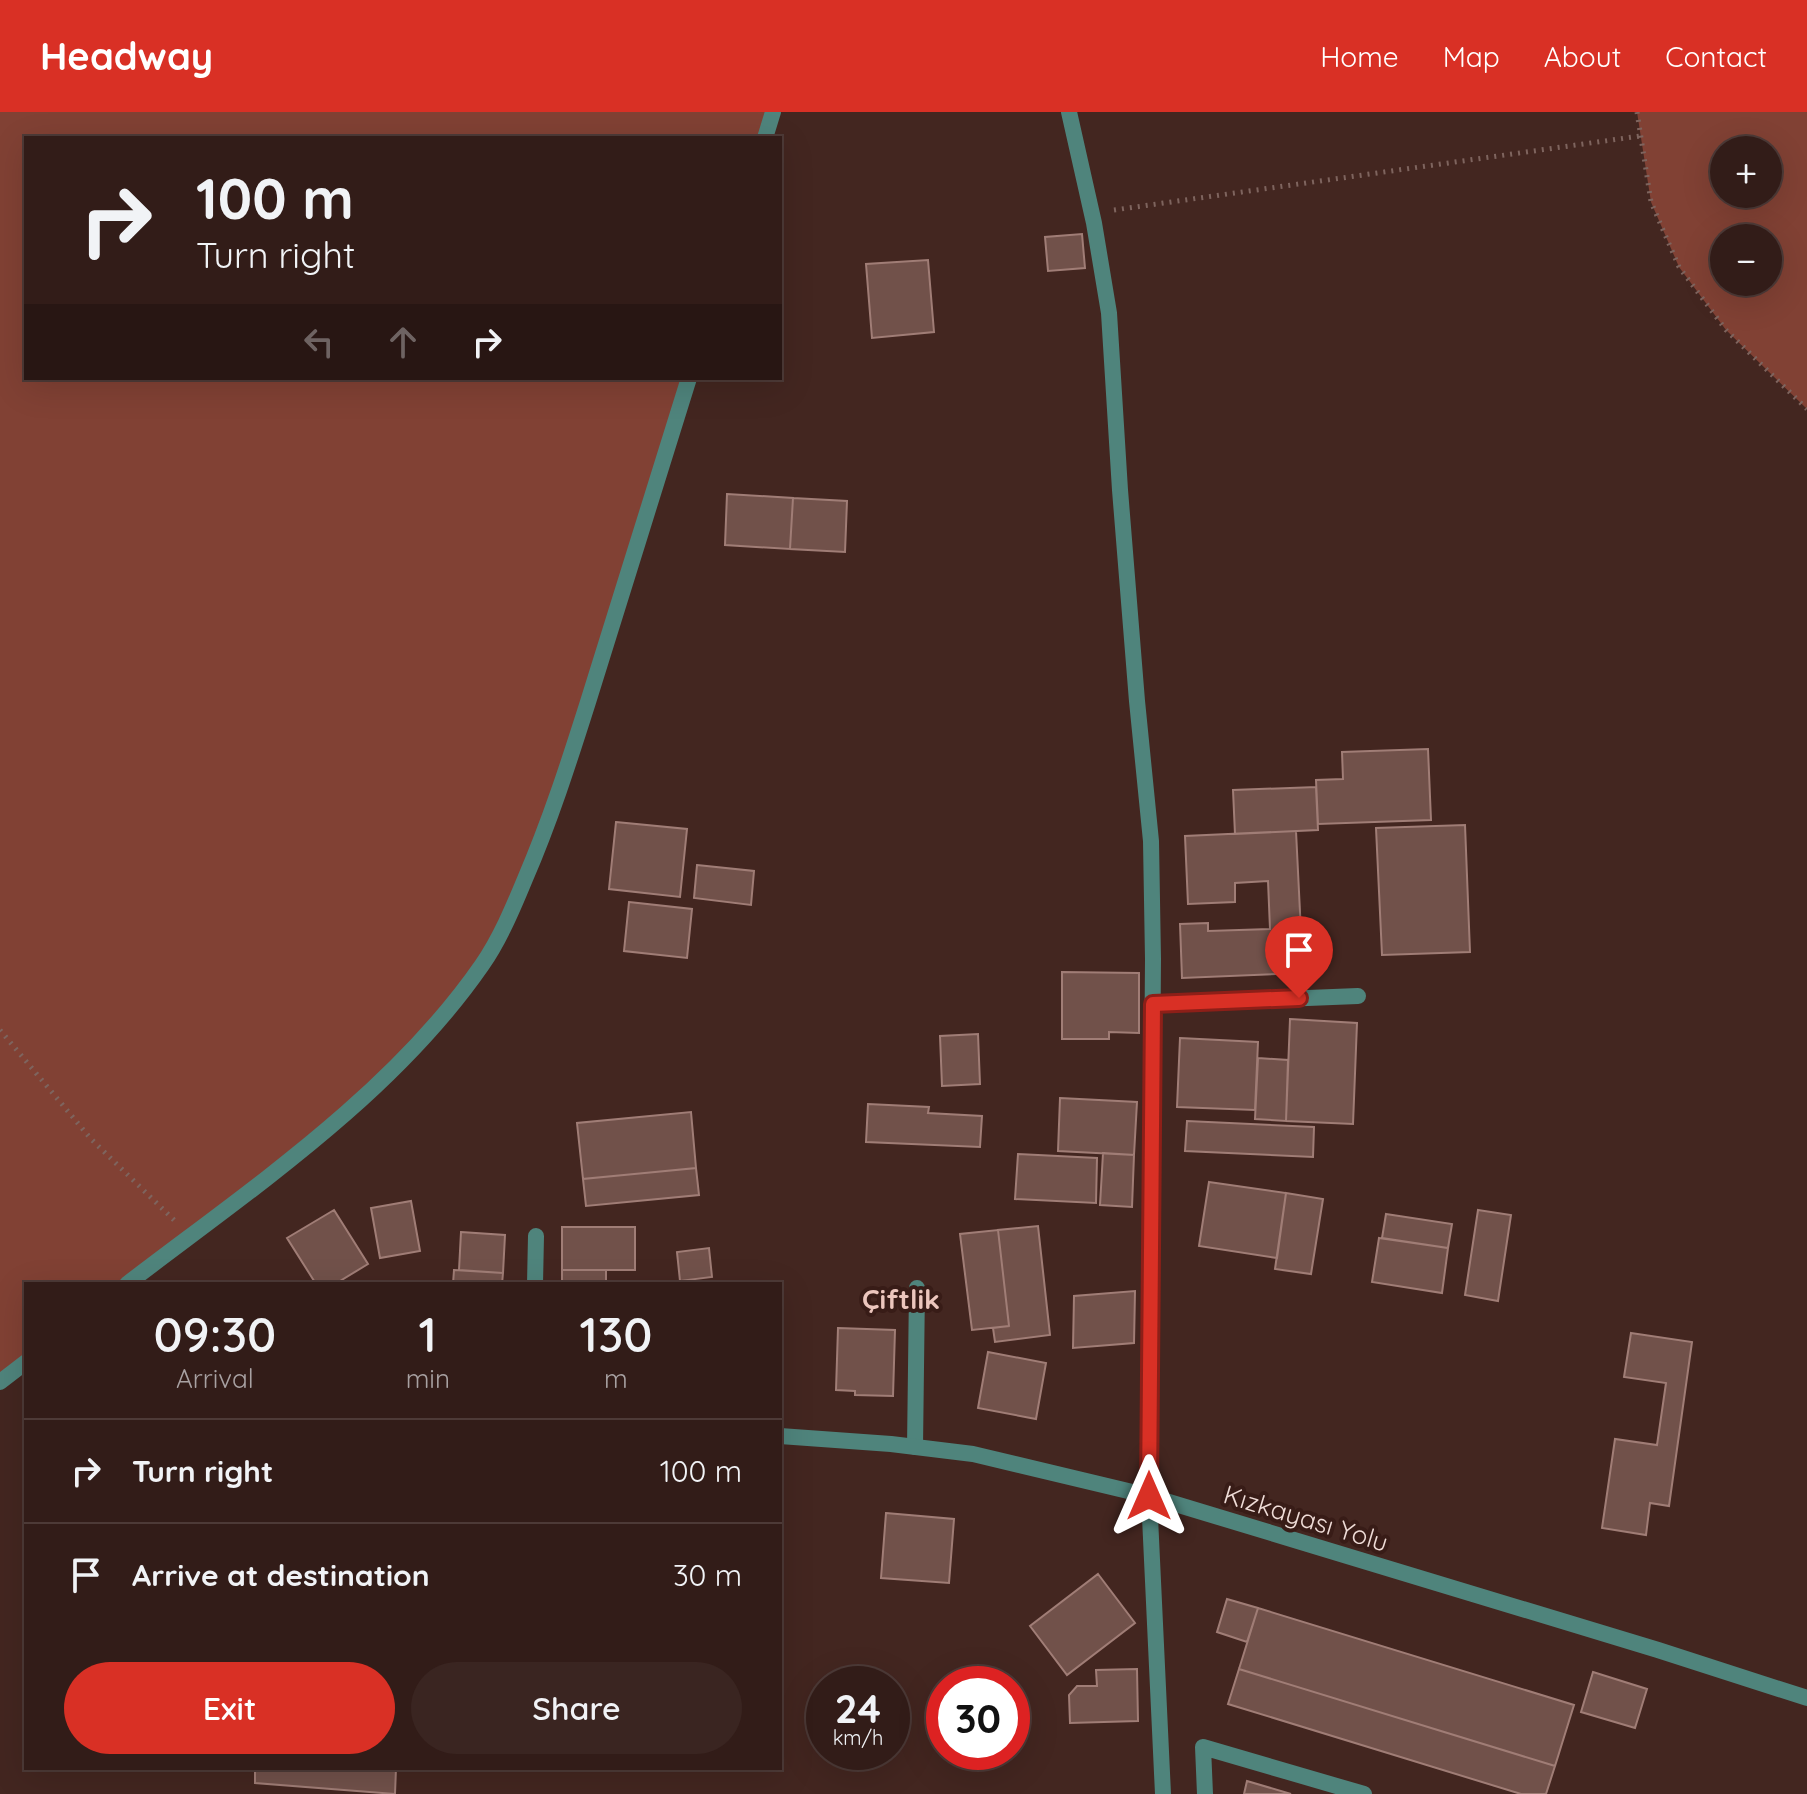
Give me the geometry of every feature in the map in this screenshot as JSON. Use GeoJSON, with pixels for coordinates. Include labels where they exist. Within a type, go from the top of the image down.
{"type":"FeatureCollection","features":[{"type":"Feature","properties":{"kind":"street"},"geometry":{"type":"LineString","coordinates":[[766,136],[773,112]]}},
{"type":"Feature","properties":{"kind":"street"},"geometry":{"type":"LineString","coordinates":[[1069,112],[1092,213],[1109,313],[1135,686],[1151,841],[1153,1004],[1149,1496],[1163,1794]]}},
{"type":"Feature","properties":{"kind":"street"},"geometry":{"type":"LineString","coordinates":[[130,1282],[328,1128],[418,1045],[483,963],[512,912],[559,791],[688,380]]}},
{"type":"Feature","properties":{"kind":"street"},"geometry":{"type":"LineString","coordinates":[[1153,1004],[1358,996]]}},
{"type":"Feature","properties":{"kind":"street"},"geometry":{"type":"LineString","coordinates":[[535,1282],[536,1236]]}},
{"type":"Feature","properties":{"kind":"street"},"geometry":{"type":"LineString","coordinates":[[915,1447],[917,1288]]}},
{"type":"Feature","properties":{"kind":"street"},"geometry":{"type":"LineString","coordinates":[[0,1382],[24,1364]]}},
{"type":"Feature","properties":{"kind":"street","name":"Kızkayası Yolu"},"geometry":{"type":"LineString","coordinates":[[782,1436],[973,1454],[1149,1496],[1643,1645],[1807,1698]]}},
{"type":"Feature","properties":{"kind":"street"},"geometry":{"type":"LineString","coordinates":[[1205,1794],[1203,1747],[1364,1794]]}},
{"type":"Feature","properties":{"kind":"path"},"geometry":{"type":"LineString","coordinates":[[1637,112],[1651,202],[1679,267],[1726,330],[1807,409]]}},
{"type":"Feature","properties":{"kind":"path"},"geometry":{"type":"LineString","coordinates":[[1092,213],[1640,136]]}},
{"type":"Feature","properties":{"kind":"path"},"geometry":{"type":"LineString","coordinates":[[0,1030],[91,1139],[189,1236]]}},
{"type":"Feature","properties":{"kind":"shaded area"},"geometry":{"type":"Polygon","coordinates":[[[0,112],[773,112],[766,136],[24,136],[24,380],[688,380],[512,912],[418,1045],[129,1282],[24,1282],[24,1364],[0,1382],[0,112]]]}},
{"type":"Feature","properties":{"kind":"shaded area"},"geometry":{"type":"Polygon","coordinates":[[[1637,112],[1807,112],[1807,409],[1726,330],[1679,267],[1651,202],[1637,112]]]}},
{"type":"Feature","properties":{"kind":"building"},"geometry":{"type":"Polygon","coordinates":[[[1082,234],[1085,268],[1048,271],[1045,237],[1082,234]]]}},
{"type":"Feature","properties":{"kind":"building"},"geometry":{"type":"Polygon","coordinates":[[[928,260],[934,332],[872,338],[866,264],[928,260]]]}},
{"type":"Feature","properties":{"kind":"building"},"geometry":{"type":"Polygon","coordinates":[[[727,494],[793,498],[790,549],[725,545],[727,494]]]}},
{"type":"Feature","properties":{"kind":"building"},"geometry":{"type":"Polygon","coordinates":[[[793,498],[847,501],[845,552],[790,549],[793,498]]]}},
{"type":"Feature","properties":{"kind":"building"},"geometry":{"type":"Polygon","coordinates":[[[1428,749],[1431,820],[1318,824],[1316,780],[1343,779],[1342,752],[1428,749]]]}},
{"type":"Feature","properties":{"kind":"building"},"geometry":{"type":"Polygon","coordinates":[[[1316,787],[1318,830],[1235,834],[1233,790],[1316,787]]]}},
{"type":"Feature","properties":{"kind":"building"},"geometry":{"type":"Polygon","coordinates":[[[616,822],[687,829],[680,897],[609,889],[616,822]]]}},
{"type":"Feature","properties":{"kind":"building"},"geometry":{"type":"Polygon","coordinates":[[[1465,825],[1470,952],[1382,955],[1376,828],[1465,825]]]}},
{"type":"Feature","properties":{"kind":"building"},"geometry":{"type":"Polygon","coordinates":[[[1296,831],[1303,973],[1182,978],[1180,924],[1208,923],[1208,931],[1270,929],[1268,881],[1235,883],[1235,902],[1188,904],[1185,836],[1296,831]]]}},
{"type":"Feature","properties":{"kind":"building"},"geometry":{"type":"Polygon","coordinates":[[[697,865],[754,871],[751,905],[694,898],[697,865]]]}},
{"type":"Feature","properties":{"kind":"building"},"geometry":{"type":"Polygon","coordinates":[[[629,902],[692,909],[687,958],[624,951],[629,902]]]}},
{"type":"Feature","properties":{"kind":"building"},"geometry":{"type":"Polygon","coordinates":[[[1062,972],[1139,973],[1139,1033],[1109,1032],[1109,1039],[1062,1039],[1062,972]]]}},
{"type":"Feature","properties":{"kind":"building"},"geometry":{"type":"Polygon","coordinates":[[[1290,1019],[1357,1023],[1353,1124],[1286,1121],[1290,1019]]]}},
{"type":"Feature","properties":{"kind":"building"},"geometry":{"type":"Polygon","coordinates":[[[978,1034],[980,1084],[942,1086],[940,1036],[978,1034]]]}},
{"type":"Feature","properties":{"kind":"building"},"geometry":{"type":"Polygon","coordinates":[[[1180,1038],[1258,1042],[1255,1110],[1177,1107],[1180,1038]]]}},
{"type":"Feature","properties":{"kind":"building"},"geometry":{"type":"Polygon","coordinates":[[[1258,1058],[1288,1060],[1286,1121],[1255,1119],[1258,1058]]]}},
{"type":"Feature","properties":{"kind":"building"},"geometry":{"type":"Polygon","coordinates":[[[1060,1098],[1137,1102],[1134,1155],[1058,1151],[1060,1098]]]}},
{"type":"Feature","properties":{"kind":"building"},"geometry":{"type":"Polygon","coordinates":[[[868,1104],[929,1107],[928,1113],[982,1116],[980,1147],[866,1142],[868,1104]]]}},
{"type":"Feature","properties":{"kind":"building"},"geometry":{"type":"Polygon","coordinates":[[[691,1112],[696,1168],[583,1179],[577,1123],[691,1112]]]}},
{"type":"Feature","properties":{"kind":"building"},"geometry":{"type":"Polygon","coordinates":[[[1187,1121],[1314,1127],[1313,1157],[1185,1151],[1187,1121]]]}},
{"type":"Feature","properties":{"kind":"building"},"geometry":{"type":"Polygon","coordinates":[[[1103,1153],[1134,1155],[1132,1207],[1100,1205],[1103,1153]]]}},
{"type":"Feature","properties":{"kind":"building"},"geometry":{"type":"Polygon","coordinates":[[[1018,1154],[1097,1158],[1096,1203],[1015,1199],[1018,1154]]]}},
{"type":"Feature","properties":{"kind":"building"},"geometry":{"type":"Polygon","coordinates":[[[696,1168],[699,1195],[586,1206],[583,1179],[696,1168]]]}},
{"type":"Feature","properties":{"kind":"building"},"geometry":{"type":"Polygon","coordinates":[[[1209,1182],[1286,1193],[1277,1258],[1199,1246],[1209,1182]]]}},
{"type":"Feature","properties":{"kind":"building"},"geometry":{"type":"Polygon","coordinates":[[[1286,1193],[1323,1199],[1311,1274],[1275,1269],[1286,1193]]]}},
{"type":"Feature","properties":{"kind":"building"},"geometry":{"type":"Polygon","coordinates":[[[411,1201],[420,1251],[380,1258],[371,1208],[411,1201]]]}},
{"type":"Feature","properties":{"kind":"building"},"geometry":{"type":"Polygon","coordinates":[[[334,1210],[368,1264],[338,1282],[315,1282],[287,1238],[334,1210]]]}},
{"type":"Feature","properties":{"kind":"building"},"geometry":{"type":"Polygon","coordinates":[[[1478,1210],[1511,1215],[1498,1301],[1465,1295],[1478,1210]]]}},
{"type":"Feature","properties":{"kind":"building"},"geometry":{"type":"Polygon","coordinates":[[[1386,1214],[1452,1224],[1448,1248],[1382,1238],[1386,1214]]]}},
{"type":"Feature","properties":{"kind":"building"},"geometry":{"type":"Polygon","coordinates":[[[1038,1226],[1050,1335],[995,1342],[993,1328],[1009,1326],[998,1230],[1038,1226]]]}},
{"type":"Feature","properties":{"kind":"building"},"geometry":{"type":"Polygon","coordinates":[[[562,1227],[635,1227],[635,1270],[562,1270],[562,1227]]]}},
{"type":"Feature","properties":{"kind":"building"},"geometry":{"type":"Polygon","coordinates":[[[998,1230],[1009,1326],[972,1330],[960,1234],[998,1230]]]}},
{"type":"Feature","properties":{"kind":"building"},"geometry":{"type":"Polygon","coordinates":[[[461,1232],[505,1235],[503,1273],[459,1270],[461,1232]]]}},
{"type":"Feature","properties":{"kind":"building"},"geometry":{"type":"Polygon","coordinates":[[[1379,1238],[1448,1248],[1442,1293],[1372,1282],[1379,1238]]]}},
{"type":"Feature","properties":{"kind":"building"},"geometry":{"type":"Polygon","coordinates":[[[709,1248],[712,1277],[680,1281],[677,1252],[709,1248]]]}},
{"type":"Feature","properties":{"kind":"building"},"geometry":{"type":"Polygon","coordinates":[[[454,1270],[503,1273],[502,1282],[453,1282],[454,1270]]]}},
{"type":"Feature","properties":{"kind":"building"},"geometry":{"type":"Polygon","coordinates":[[[562,1270],[606,1270],[606,1282],[562,1282],[562,1270]]]}},
{"type":"Feature","properties":{"kind":"building"},"geometry":{"type":"Polygon","coordinates":[[[1135,1291],[1134,1343],[1073,1348],[1074,1296],[1135,1291]]]}},
{"type":"Feature","properties":{"kind":"building"},"geometry":{"type":"Polygon","coordinates":[[[838,1328],[895,1330],[893,1396],[855,1395],[855,1391],[836,1390],[838,1328]]]}},
{"type":"Feature","properties":{"kind":"building"},"geometry":{"type":"Polygon","coordinates":[[[1631,1333],[1692,1342],[1669,1506],[1650,1503],[1646,1535],[1602,1528],[1615,1439],[1657,1445],[1666,1383],[1624,1377],[1631,1333]]]}},
{"type":"Feature","properties":{"kind":"building"},"geometry":{"type":"Polygon","coordinates":[[[988,1352],[1046,1363],[1036,1419],[978,1408],[988,1352]]]}},
{"type":"Feature","properties":{"kind":"building"},"geometry":{"type":"Polygon","coordinates":[[[886,1513],[954,1519],[949,1583],[881,1578],[886,1513]]]}},
{"type":"Feature","properties":{"kind":"building"},"geometry":{"type":"Polygon","coordinates":[[[1098,1574],[1135,1623],[1067,1675],[1030,1626],[1098,1574]]]}},
{"type":"Feature","properties":{"kind":"building"},"geometry":{"type":"Polygon","coordinates":[[[1227,1599],[1258,1608],[1247,1642],[1217,1632],[1227,1599]]]}},
{"type":"Feature","properties":{"kind":"building"},"geometry":{"type":"Polygon","coordinates":[[[1258,1608],[1574,1705],[1555,1766],[1239,1669],[1258,1608]]]}},
{"type":"Feature","properties":{"kind":"building"},"geometry":{"type":"Polygon","coordinates":[[[1137,1669],[1138,1721],[1070,1723],[1069,1695],[1077,1686],[1097,1686],[1096,1670],[1137,1669]]]}},
{"type":"Feature","properties":{"kind":"building"},"geometry":{"type":"Polygon","coordinates":[[[1239,1669],[1555,1766],[1546,1794],[1521,1794],[1228,1704],[1239,1669]]]}},
{"type":"Feature","properties":{"kind":"building"},"geometry":{"type":"Polygon","coordinates":[[[1593,1672],[1647,1689],[1635,1728],[1581,1712],[1593,1672]]]}},
{"type":"Feature","properties":{"kind":"building"},"geometry":{"type":"Polygon","coordinates":[[[255,1770],[396,1770],[395,1794],[255,1783],[255,1770]]]}},
{"type":"Feature","properties":{"kind":"building"},"geometry":{"type":"Polygon","coordinates":[[[1247,1781],[1291,1794],[1244,1794],[1247,1781]]]}},
{"type":"Feature","properties":{"kind":"district","name":"Çiftlik"},"geometry":{"type":"Point","coordinates":[901,1298]}},
{"type":"Feature","properties":{"kind":"route"},"geometry":{"type":"LineString","coordinates":[[1149,1496],[1153,1004],[1299,998]]}}]}
